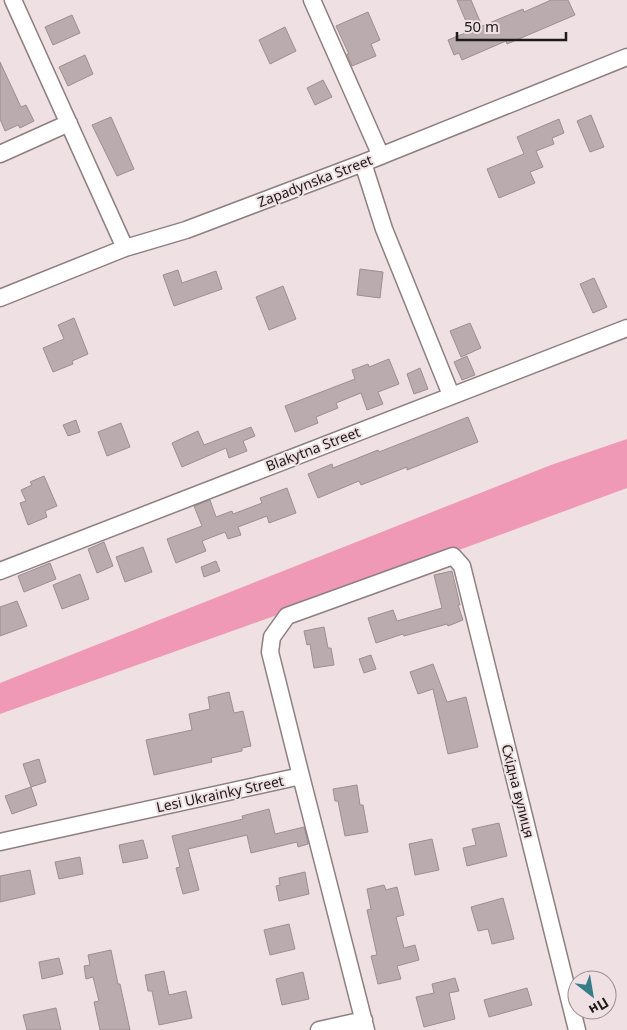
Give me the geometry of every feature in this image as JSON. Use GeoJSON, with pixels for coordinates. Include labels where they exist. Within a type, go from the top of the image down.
{"type":"FeatureCollection","features":[{"type":"Feature","properties":{"kind":"street"},"geometry":{"type":"LineString","coordinates":[[13,0],[125,248]]}},
{"type":"Feature","properties":{"kind":"street"},"geometry":{"type":"LineString","coordinates":[[312,0],[381,156]]}},
{"type":"Feature","properties":{"kind":"street","name":"Zapadynska Street"},"geometry":{"type":"LineString","coordinates":[[0,298],[125,248],[186,230],[363,163],[627,57]]}},
{"type":"Feature","properties":{"kind":"street"},"geometry":{"type":"LineString","coordinates":[[0,154],[69,124]]}},
{"type":"Feature","properties":{"kind":"street"},"geometry":{"type":"LineString","coordinates":[[363,163],[384,229],[451,395]]}},
{"type":"Feature","properties":{"kind":"street","name":"Blakytna Street"},"geometry":{"type":"LineString","coordinates":[[0,571],[627,328]]}},
{"type":"Feature","properties":{"kind":"street","name":"Східна вулиця"},"geometry":{"type":"LineString","coordinates":[[301,776],[270,652],[272,637],[287,616],[453,556],[462,566],[577,1030]]}},
{"type":"Feature","properties":{"kind":"street","name":"Lesi Ukrainky Street"},"geometry":{"type":"LineString","coordinates":[[0,842],[301,776],[365,1025]]}},
{"type":"Feature","properties":{"kind":"street"},"geometry":{"type":"LineString","coordinates":[[319,1030],[365,1025]]}},
{"type":"Feature","properties":{"kind":"shaded area"},"geometry":{"type":"Polygon","coordinates":[[[627,439],[627,488],[0,714],[0,683],[551,465],[627,439]]]}},
{"type":"Feature","properties":{"kind":"building"},"geometry":{"type":"Polygon","coordinates":[[[457,0],[471,0],[482,26],[523,9],[524,12],[551,0],[568,0],[575,15],[507,44],[506,41],[462,60],[459,53],[454,55],[448,40],[470,31],[457,0]]]}},
{"type":"Feature","properties":{"kind":"building"},"geometry":{"type":"Polygon","coordinates":[[[368,12],[380,40],[371,44],[376,56],[352,66],[347,54],[349,54],[336,26],[368,12]]]}},
{"type":"Feature","properties":{"kind":"building"},"geometry":{"type":"Polygon","coordinates":[[[72,15],[80,33],[53,45],[45,27],[72,15]]]}},
{"type":"Feature","properties":{"kind":"building"},"geometry":{"type":"Polygon","coordinates":[[[285,27],[296,51],[270,64],[259,40],[285,27]]]}},
{"type":"Feature","properties":{"kind":"building"},"geometry":{"type":"Polygon","coordinates":[[[85,55],[93,74],[68,86],[59,67],[85,55]]]}},
{"type":"Feature","properties":{"kind":"building"},"geometry":{"type":"Polygon","coordinates":[[[0,62],[21,107],[26,105],[34,121],[20,128],[18,125],[5,131],[0,119],[0,62]]]}},
{"type":"Feature","properties":{"kind":"building"},"geometry":{"type":"Polygon","coordinates":[[[323,80],[332,97],[315,105],[307,88],[323,80]]]}},
{"type":"Feature","properties":{"kind":"building"},"geometry":{"type":"Polygon","coordinates":[[[591,115],[604,147],[590,152],[577,121],[591,115]]]}},
{"type":"Feature","properties":{"kind":"building"},"geometry":{"type":"Polygon","coordinates":[[[111,117],[134,169],[117,176],[92,125],[111,117]]]}},
{"type":"Feature","properties":{"kind":"building"},"geometry":{"type":"Polygon","coordinates":[[[559,119],[564,133],[552,138],[554,144],[536,151],[543,167],[530,172],[535,183],[499,198],[487,169],[524,154],[517,137],[559,119]]]}},
{"type":"Feature","properties":{"kind":"building"},"geometry":{"type":"Polygon","coordinates":[[[360,269],[383,272],[380,298],[357,295],[360,269]]]}},
{"type":"Feature","properties":{"kind":"building"},"geometry":{"type":"Polygon","coordinates":[[[178,270],[182,283],[216,271],[222,289],[174,306],[163,275],[178,270]]]}},
{"type":"Feature","properties":{"kind":"building"},"geometry":{"type":"Polygon","coordinates":[[[594,278],[607,307],[593,313],[580,284],[594,278]]]}},
{"type":"Feature","properties":{"kind":"building"},"geometry":{"type":"Polygon","coordinates":[[[283,286],[296,319],[269,330],[256,297],[283,286]]]}},
{"type":"Feature","properties":{"kind":"building"},"geometry":{"type":"Polygon","coordinates":[[[74,318],[88,354],[72,361],[73,364],[53,372],[43,348],[64,339],[58,325],[74,318]]]}},
{"type":"Feature","properties":{"kind":"building"},"geometry":{"type":"Polygon","coordinates":[[[470,323],[481,348],[461,357],[450,331],[470,323]]]}},
{"type":"Feature","properties":{"kind":"building"},"geometry":{"type":"Polygon","coordinates":[[[467,356],[475,375],[462,380],[454,362],[467,356]]]}},
{"type":"Feature","properties":{"kind":"building"},"geometry":{"type":"Polygon","coordinates":[[[389,359],[399,384],[378,392],[383,404],[367,410],[361,393],[336,403],[338,408],[316,417],[318,423],[295,432],[285,406],[355,379],[352,370],[368,364],[369,367],[389,359]]]}},
{"type":"Feature","properties":{"kind":"building"},"geometry":{"type":"Polygon","coordinates":[[[420,368],[428,389],[414,394],[407,374],[420,368]]]}},
{"type":"Feature","properties":{"kind":"building"},"geometry":{"type":"Polygon","coordinates":[[[468,417],[478,442],[407,470],[407,467],[361,485],[359,481],[318,498],[308,474],[332,464],[333,468],[378,450],[379,452],[468,417]]]}},
{"type":"Feature","properties":{"kind":"building"},"geometry":{"type":"Polygon","coordinates":[[[76,420],[80,432],[68,436],[63,425],[76,420]]]}},
{"type":"Feature","properties":{"kind":"building"},"geometry":{"type":"Polygon","coordinates":[[[121,423],[130,447],[107,456],[98,432],[121,423]]]}},
{"type":"Feature","properties":{"kind":"building"},"geometry":{"type":"Polygon","coordinates":[[[251,427],[255,436],[243,441],[247,451],[229,458],[226,448],[182,467],[172,443],[198,431],[204,445],[251,427]]]}},
{"type":"Feature","properties":{"kind":"building"},"geometry":{"type":"Polygon","coordinates":[[[44,476],[57,506],[45,511],[47,517],[28,525],[20,503],[26,501],[21,490],[32,485],[30,482],[44,476]]]}},
{"type":"Feature","properties":{"kind":"building"},"geometry":{"type":"Polygon","coordinates":[[[287,488],[296,513],[269,523],[267,516],[238,527],[241,535],[228,539],[225,532],[202,541],[206,551],[176,563],[167,539],[202,526],[194,506],[210,500],[216,517],[232,511],[233,514],[262,503],[260,498],[287,488]]]}},
{"type":"Feature","properties":{"kind":"building"},"geometry":{"type":"Polygon","coordinates":[[[104,542],[113,566],[97,573],[88,549],[104,542]]]}},
{"type":"Feature","properties":{"kind":"building"},"geometry":{"type":"Polygon","coordinates":[[[143,547],[152,572],[125,582],[116,557],[143,547]]]}},
{"type":"Feature","properties":{"kind":"building"},"geometry":{"type":"Polygon","coordinates":[[[216,561],[220,571],[204,577],[201,567],[216,561]]]}},
{"type":"Feature","properties":{"kind":"building"},"geometry":{"type":"Polygon","coordinates":[[[50,563],[56,579],[24,592],[18,576],[50,563]]]}},
{"type":"Feature","properties":{"kind":"building"},"geometry":{"type":"Polygon","coordinates":[[[452,571],[460,605],[458,605],[463,620],[448,626],[447,624],[404,636],[403,634],[376,643],[368,618],[393,610],[397,621],[442,608],[434,575],[452,571]]]}},
{"type":"Feature","properties":{"kind":"building"},"geometry":{"type":"Polygon","coordinates":[[[80,574],[89,599],[62,609],[53,585],[80,574]]]}},
{"type":"Feature","properties":{"kind":"building"},"geometry":{"type":"Polygon","coordinates":[[[17,601],[27,626],[0,636],[0,607],[17,601]]]}},
{"type":"Feature","properties":{"kind":"building"},"geometry":{"type":"Polygon","coordinates":[[[324,627],[334,665],[314,668],[310,644],[307,645],[304,631],[324,627]]]}},
{"type":"Feature","properties":{"kind":"building"},"geometry":{"type":"Polygon","coordinates":[[[371,655],[376,669],[364,673],[359,659],[371,655]]]}},
{"type":"Feature","properties":{"kind":"building"},"geometry":{"type":"Polygon","coordinates":[[[433,664],[447,702],[466,697],[478,747],[448,754],[433,689],[418,694],[410,672],[433,664]]]}},
{"type":"Feature","properties":{"kind":"building"},"geometry":{"type":"Polygon","coordinates":[[[229,692],[234,713],[243,711],[251,746],[242,748],[242,751],[211,758],[212,762],[154,775],[146,740],[192,730],[189,714],[210,709],[208,697],[229,692]]]}},
{"type":"Feature","properties":{"kind":"building"},"geometry":{"type":"Polygon","coordinates":[[[39,759],[46,782],[31,787],[23,764],[39,759]]]}},
{"type":"Feature","properties":{"kind":"building"},"geometry":{"type":"Polygon","coordinates":[[[357,785],[360,805],[363,805],[368,832],[345,836],[338,801],[335,801],[333,789],[357,785]]]}},
{"type":"Feature","properties":{"kind":"building"},"geometry":{"type":"Polygon","coordinates":[[[31,787],[37,805],[12,814],[5,796],[31,787]]]}},
{"type":"Feature","properties":{"kind":"building"},"geometry":{"type":"Polygon","coordinates":[[[269,809],[275,834],[304,827],[308,844],[298,847],[297,842],[251,853],[247,835],[188,849],[199,890],[183,894],[176,868],[180,867],[172,836],[243,819],[242,816],[269,809]]]}},
{"type":"Feature","properties":{"kind":"building"},"geometry":{"type":"Polygon","coordinates":[[[499,823],[507,856],[467,866],[463,848],[476,845],[472,829],[499,823]]]}},
{"type":"Feature","properties":{"kind":"building"},"geometry":{"type":"Polygon","coordinates":[[[432,839],[439,870],[415,875],[409,844],[432,839]]]}},
{"type":"Feature","properties":{"kind":"building"},"geometry":{"type":"Polygon","coordinates":[[[143,840],[148,858],[123,863],[119,845],[143,840]]]}},
{"type":"Feature","properties":{"kind":"building"},"geometry":{"type":"Polygon","coordinates":[[[80,857],[83,874],[59,879],[55,862],[80,857]]]}},
{"type":"Feature","properties":{"kind":"building"},"geometry":{"type":"Polygon","coordinates":[[[30,870],[35,894],[0,902],[0,876],[30,870]]]}},
{"type":"Feature","properties":{"kind":"building"},"geometry":{"type":"Polygon","coordinates":[[[305,872],[309,894],[279,901],[276,886],[280,885],[279,878],[305,872]]]}},
{"type":"Feature","properties":{"kind":"building"},"geometry":{"type":"Polygon","coordinates":[[[384,885],[386,890],[397,887],[404,915],[396,917],[404,948],[415,945],[419,960],[397,966],[401,979],[378,984],[371,956],[377,955],[367,910],[371,909],[367,889],[384,885]]]}},
{"type":"Feature","properties":{"kind":"building"},"geometry":{"type":"Polygon","coordinates":[[[503,898],[514,939],[492,944],[488,929],[478,931],[471,907],[503,898]]]}},
{"type":"Feature","properties":{"kind":"building"},"geometry":{"type":"Polygon","coordinates":[[[289,924],[295,949],[270,955],[264,930],[289,924]]]}},
{"type":"Feature","properties":{"kind":"building"},"geometry":{"type":"Polygon","coordinates":[[[111,950],[130,1030],[100,1030],[94,1002],[99,1001],[93,977],[86,979],[84,966],[90,965],[88,955],[111,950]]]}},
{"type":"Feature","properties":{"kind":"building"},"geometry":{"type":"Polygon","coordinates":[[[59,958],[63,974],[42,979],[39,962],[59,958]]]}},
{"type":"Feature","properties":{"kind":"building"},"geometry":{"type":"Polygon","coordinates":[[[164,971],[169,995],[186,991],[192,1018],[159,1025],[152,991],[148,991],[145,975],[164,971]]]}},
{"type":"Feature","properties":{"kind":"building"},"geometry":{"type":"Polygon","coordinates":[[[303,972],[309,999],[282,1005],[276,979],[303,972]]]}},
{"type":"Feature","properties":{"kind":"building"},"geometry":{"type":"Polygon","coordinates":[[[455,978],[459,991],[449,993],[455,1019],[424,1027],[416,997],[434,993],[432,984],[455,978]]]}},
{"type":"Feature","properties":{"kind":"building"},"geometry":{"type":"Polygon","coordinates":[[[527,988],[532,1005],[489,1017],[484,1000],[527,988]]]}},
{"type":"Feature","properties":{"kind":"building"},"geometry":{"type":"Polygon","coordinates":[[[56,1008],[61,1030],[27,1030],[23,1015],[56,1008]]]}}]}
